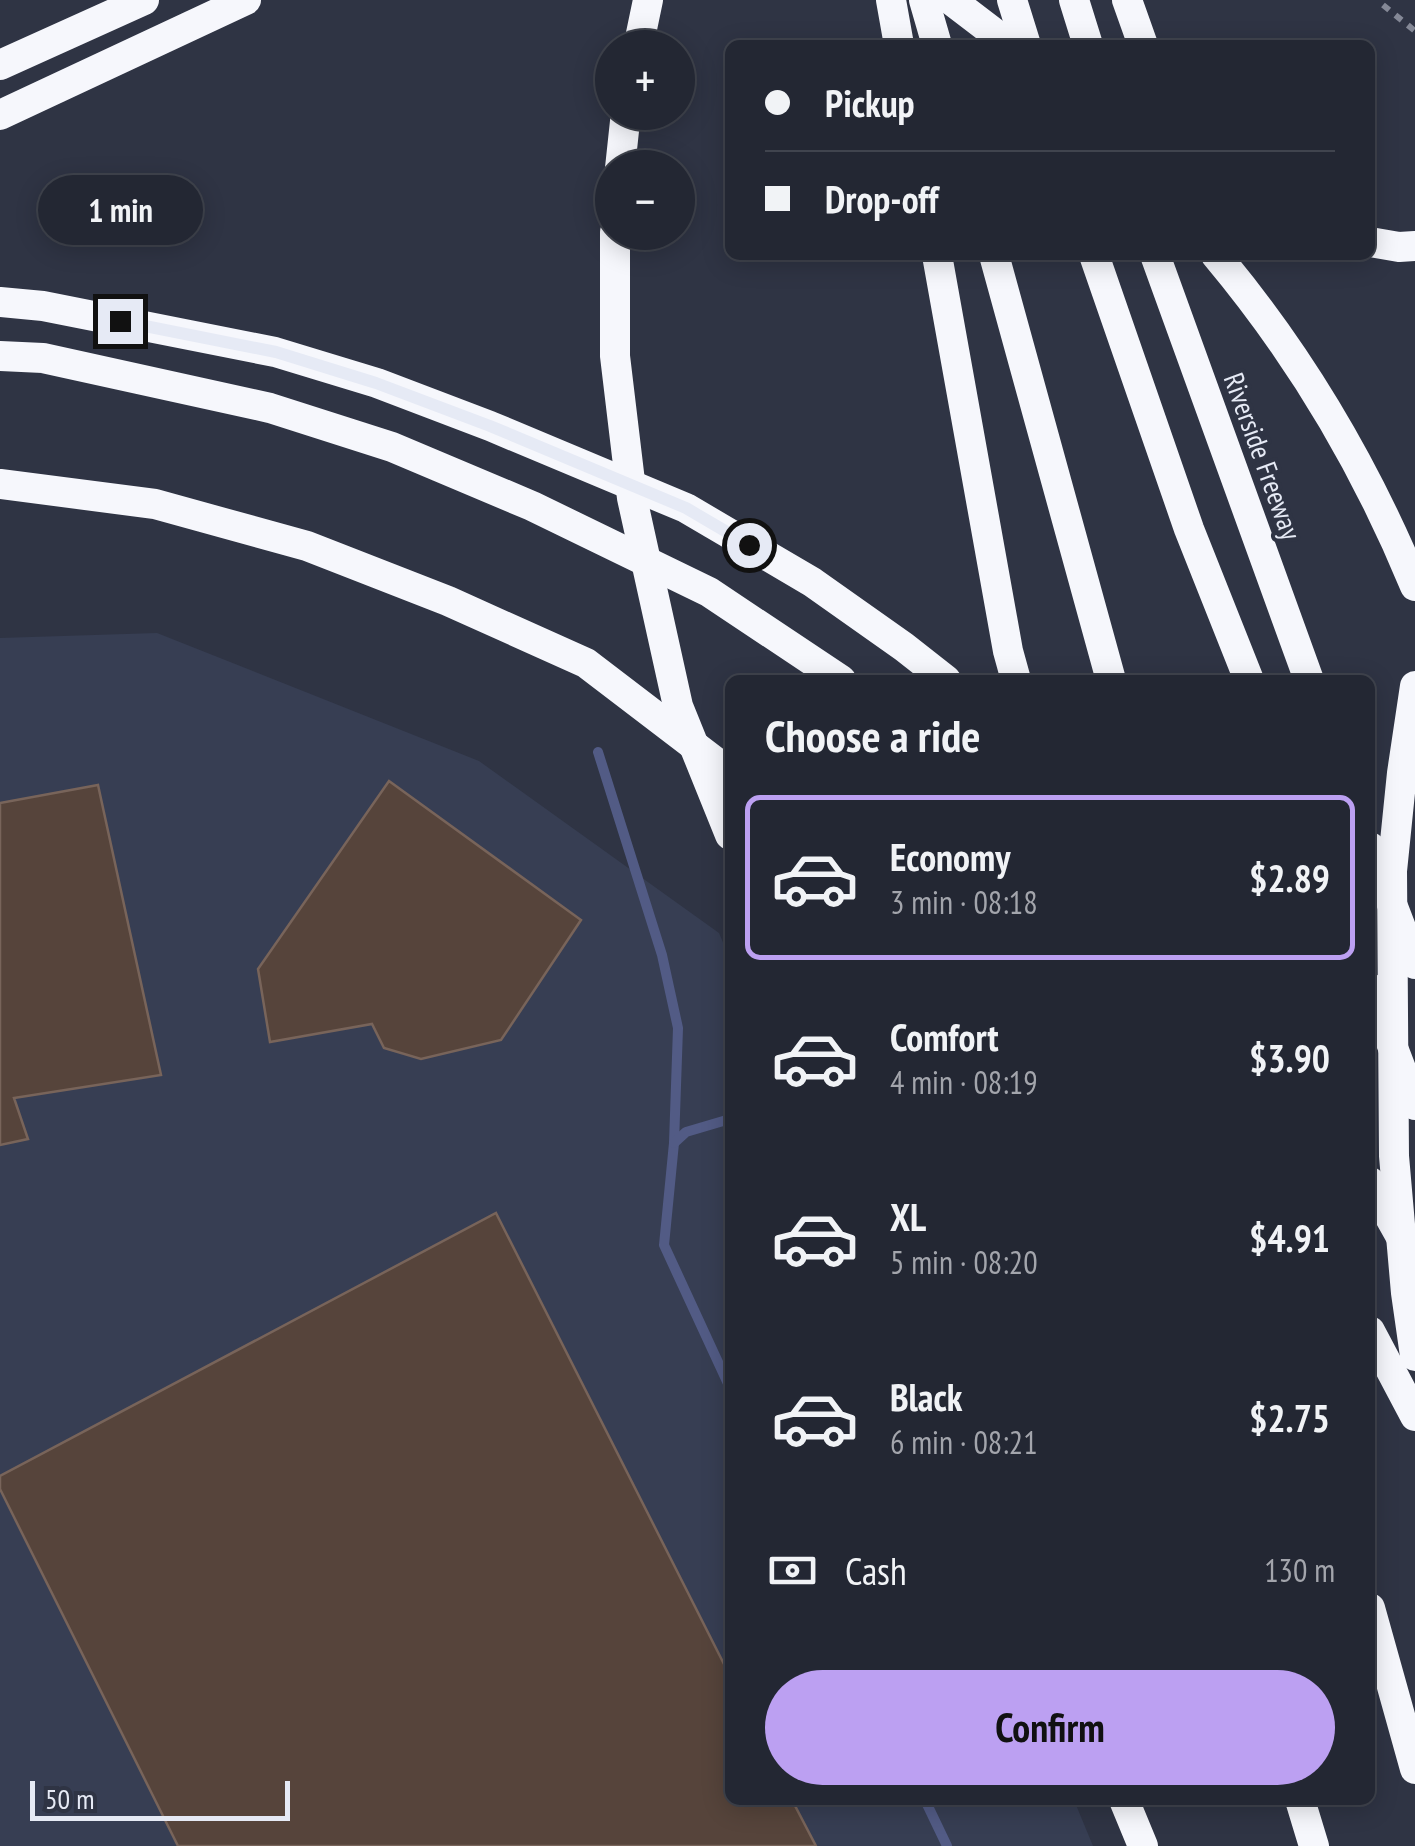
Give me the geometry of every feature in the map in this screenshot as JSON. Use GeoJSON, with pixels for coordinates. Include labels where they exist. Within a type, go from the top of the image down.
{"type":"FeatureCollection","features":[{"type":"Feature","properties":{"kind":"highway"},"geometry":{"type":"LineString","coordinates":[[0,65],[144,0]]}},
{"type":"Feature","properties":{"kind":"highway"},"geometry":{"type":"LineString","coordinates":[[0,115],[246,0]]}},
{"type":"Feature","properties":{"kind":"highway"},"geometry":{"type":"LineString","coordinates":[[642,30],[648,0]]}},
{"type":"Feature","properties":{"kind":"highway"},"geometry":{"type":"LineString","coordinates":[[891,0],[898,40]]}},
{"type":"Feature","properties":{"kind":"highway"},"geometry":{"type":"LineString","coordinates":[[924,0],[935,40]]}},
{"type":"Feature","properties":{"kind":"highway"},"geometry":{"type":"LineString","coordinates":[[951,0],[1003,40]]}},
{"type":"Feature","properties":{"kind":"highway"},"geometry":{"type":"LineString","coordinates":[[1012,0],[1024,40]]}},
{"type":"Feature","properties":{"kind":"highway"},"geometry":{"type":"LineString","coordinates":[[1074,0],[1086,40]]}},
{"type":"Feature","properties":{"kind":"highway"},"geometry":{"type":"LineString","coordinates":[[1127,0],[1141,40]]}},
{"type":"Feature","properties":{"kind":"highway"},"geometry":{"type":"LineString","coordinates":[[1375,243],[1415,246]]}},
{"type":"Feature","properties":{"kind":"highway"},"geometry":{"type":"LineString","coordinates":[[614,250],[615,356],[632,498],[678,706],[725,823]]}},
{"type":"Feature","properties":{"kind":"highway"},"geometry":{"type":"LineString","coordinates":[[938,260],[1015,675]]}},
{"type":"Feature","properties":{"kind":"highway"},"geometry":{"type":"LineString","coordinates":[[995,260],[1110,675]]}},
{"type":"Feature","properties":{"kind":"highway"},"geometry":{"type":"LineString","coordinates":[[1096,260],[1189,529],[1246,675]]}},
{"type":"Feature","properties":{"kind":"highway","name":"Riverside Freeway"},"geometry":{"type":"LineString","coordinates":[[1157,260],[1307,675]]}},
{"type":"Feature","properties":{"kind":"highway"},"geometry":{"type":"LineString","coordinates":[[1220,260],[1326,406],[1394,535],[1415,586]]}},
{"type":"Feature","properties":{"kind":"highway"},"geometry":{"type":"LineString","coordinates":[[0,302],[43,306],[276,352],[376,383],[490,426],[686,508],[812,582],[940,675]]}},
{"type":"Feature","properties":{"kind":"highway"},"geometry":{"type":"LineString","coordinates":[[0,356],[43,358],[270,408],[392,448],[532,506],[709,592],[834,675]]}},
{"type":"Feature","properties":{"kind":"highway"},"geometry":{"type":"LineString","coordinates":[[0,484],[155,504],[307,546],[430,594],[586,662],[725,769]]}},
{"type":"Feature","properties":{"kind":"highway"},"geometry":{"type":"LineString","coordinates":[[1415,686],[1392,870],[1394,1156],[1415,1356]]}},
{"type":"Feature","properties":{"kind":"highway"},"geometry":{"type":"LineString","coordinates":[[1375,861],[1415,964]]}},
{"type":"Feature","properties":{"kind":"highway"},"geometry":{"type":"LineString","coordinates":[[1375,1001],[1415,1105]]}},
{"type":"Feature","properties":{"kind":"highway"},"geometry":{"type":"LineString","coordinates":[[1375,1191],[1415,1264]]}},
{"type":"Feature","properties":{"kind":"highway"},"geometry":{"type":"LineString","coordinates":[[1375,1341],[1409,1406]]}},
{"type":"Feature","properties":{"kind":"highway"},"geometry":{"type":"LineString","coordinates":[[1375,1626],[1415,1769]]}},
{"type":"Feature","properties":{"kind":"highway"},"geometry":{"type":"LineString","coordinates":[[1126,1805],[1143,1846]]}},
{"type":"Feature","properties":{"kind":"highway"},"geometry":{"type":"LineString","coordinates":[[1302,1805],[1314,1846]]}},
{"type":"Feature","properties":{"kind":"highway"},"geometry":{"type":"LineString","coordinates":[[1318,1805],[1329,1846]]}},
{"type":"Feature","properties":{"kind":"path"},"geometry":{"type":"LineString","coordinates":[[1383,5],[1415,31]]}},
{"type":"Feature","properties":{"kind":"shaded area"},"geometry":{"type":"Polygon","coordinates":[[[157,633],[479,761],[719,933],[725,947],[725,1805],[1076,1805],[1093,1846],[0,1846],[0,638],[157,633]]]}},
{"type":"Feature","properties":{"kind":"building"},"geometry":{"type":"Polygon","coordinates":[[[389,781],[581,920],[501,1040],[421,1059],[384,1048],[372,1024],[270,1042],[258,969],[389,781]]]}},
{"type":"Feature","properties":{"kind":"building"},"geometry":{"type":"Polygon","coordinates":[[[98,785],[161,1075],[14,1098],[28,1139],[0,1145],[0,803],[98,785]]]}},
{"type":"Feature","properties":{"kind":"building"},"geometry":{"type":"Polygon","coordinates":[[[496,1213],[725,1666],[725,1805],[795,1805],[816,1846],[178,1846],[0,1489],[0,1476],[496,1213]]]}},
{"type":"Feature","properties":{"kind":"waterway"},"geometry":{"type":"LineString","coordinates":[[598,752],[662,955],[678,1028],[674,1143],[664,1245],[725,1377]]}},
{"type":"Feature","properties":{"kind":"waterway"},"geometry":{"type":"LineString","coordinates":[[674,1143],[686,1132],[725,1120]]}},
{"type":"Feature","properties":{"kind":"waterway"},"geometry":{"type":"LineString","coordinates":[[927,1805],[947,1846]]}},
{"type":"Feature","properties":{"kind":"route"},"geometry":{"type":"LineString","coordinates":[[120,321],[276,352],[376,383],[686,508],[749,545]]}}]}
